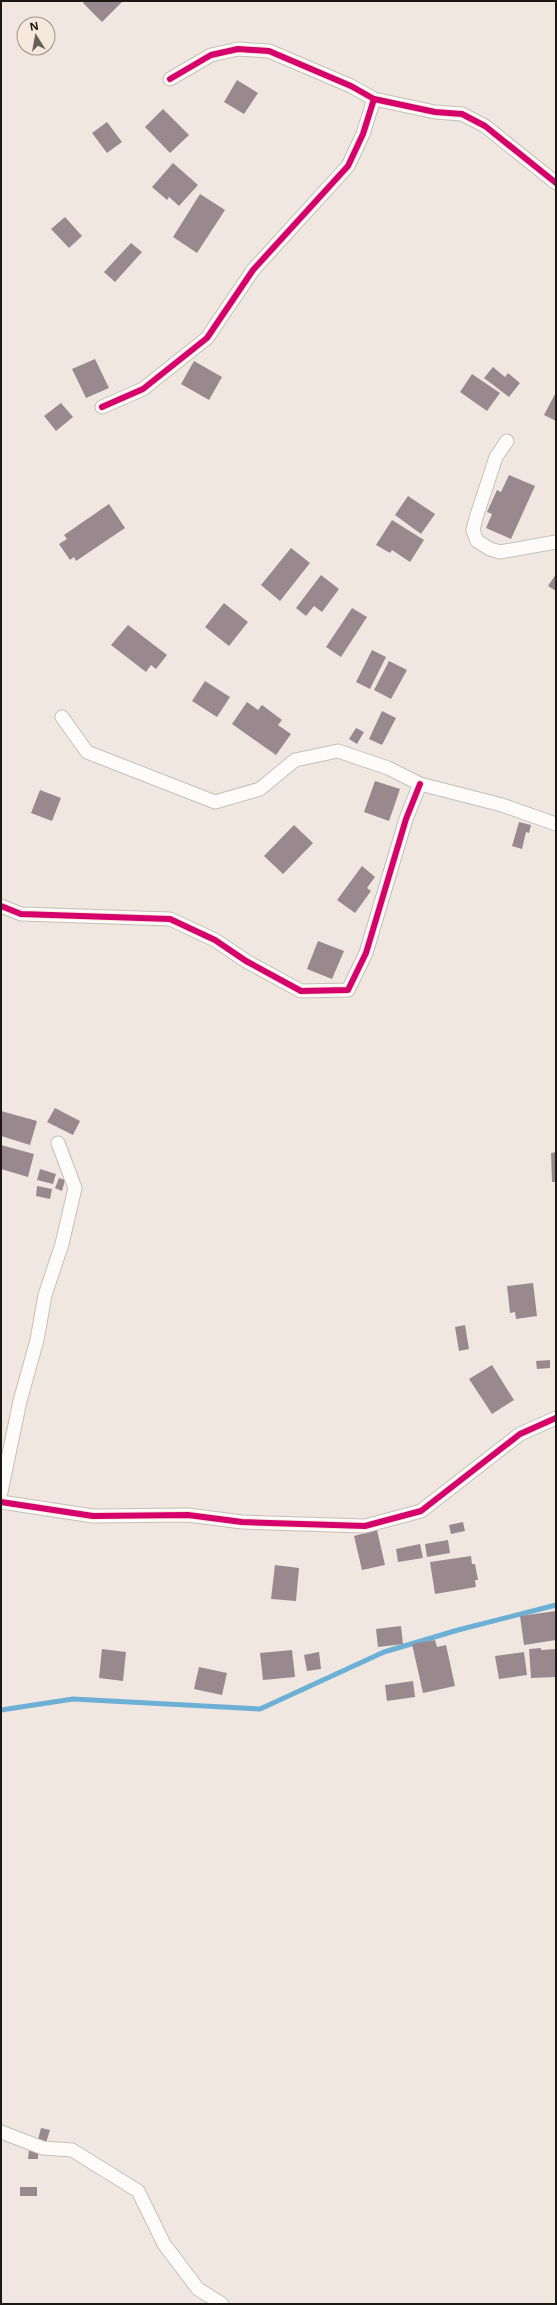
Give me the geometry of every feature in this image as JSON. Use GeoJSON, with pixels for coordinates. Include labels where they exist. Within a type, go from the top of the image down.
{"type":"FeatureCollection","features":[{"type":"Feature","properties":{"kind":"street"},"geometry":{"type":"LineString","coordinates":[[170,79],[211,55],[238,49],[269,51],[317,70],[374,99],[435,112],[462,114],[485,126],[556,183]]}},
{"type":"Feature","properties":{"kind":"street"},"geometry":{"type":"LineString","coordinates":[[102,407],[143,389],[207,338],[253,270],[348,166],[363,134],[374,99]]}},
{"type":"Feature","properties":{"kind":"street"},"geometry":{"type":"LineString","coordinates":[[507,440],[496,457],[492,474],[476,518],[473,530],[477,541],[490,549],[500,552],[556,542]]}},
{"type":"Feature","properties":{"kind":"street"},"geometry":{"type":"LineString","coordinates":[[62,716],[87,752],[215,802],[260,790],[295,760],[338,751],[388,768],[420,784],[502,805],[556,824]]}},
{"type":"Feature","properties":{"kind":"street"},"geometry":{"type":"LineString","coordinates":[[1,906],[20,914],[170,919],[215,940],[246,961],[301,991],[348,990],[366,953],[406,819],[420,784]]}},
{"type":"Feature","properties":{"kind":"street"},"geometry":{"type":"LineString","coordinates":[[1,1492],[20,1401],[36,1340],[45,1295],[62,1244],[75,1188],[58,1143]]}},
{"type":"Feature","properties":{"kind":"street"},"geometry":{"type":"LineString","coordinates":[[1,1502],[93,1516],[188,1515],[242,1522],[365,1526],[421,1511],[520,1434],[556,1418]]}},
{"type":"Feature","properties":{"kind":"street"},"geometry":{"type":"LineString","coordinates":[[1,2132],[43,2148],[72,2150],[138,2191],[164,2244],[198,2289],[222,2304]]}},
{"type":"Feature","properties":{"kind":"building"},"geometry":{"type":"Polygon","coordinates":[[[85,1],[123,1],[102,22],[83,3],[85,1]]]}},
{"type":"Feature","properties":{"kind":"building"},"geometry":{"type":"Polygon","coordinates":[[[237,80],[258,93],[244,114],[224,102],[237,80]]]}},
{"type":"Feature","properties":{"kind":"building"},"geometry":{"type":"Polygon","coordinates":[[[163,109],[189,135],[170,153],[145,127],[163,109]]]}},
{"type":"Feature","properties":{"kind":"building"},"geometry":{"type":"Polygon","coordinates":[[[107,122],[122,142],[107,153],[92,133],[107,122]]]}},
{"type":"Feature","properties":{"kind":"building"},"geometry":{"type":"Polygon","coordinates":[[[173,163],[198,185],[179,206],[169,197],[167,200],[152,187],[173,163]]]}},
{"type":"Feature","properties":{"kind":"building"},"geometry":{"type":"Polygon","coordinates":[[[200,194],[225,210],[197,253],[173,237],[200,194]]]}},
{"type":"Feature","properties":{"kind":"building"},"geometry":{"type":"Polygon","coordinates":[[[65,217],[82,236],[69,248],[51,229],[65,217]]]}},
{"type":"Feature","properties":{"kind":"building"},"geometry":{"type":"Polygon","coordinates":[[[131,243],[142,252],[115,282],[104,272],[131,243]]]}},
{"type":"Feature","properties":{"kind":"building"},"geometry":{"type":"Polygon","coordinates":[[[95,359],[109,388],[86,398],[72,369],[95,359]]]}},
{"type":"Feature","properties":{"kind":"building"},"geometry":{"type":"Polygon","coordinates":[[[194,361],[222,377],[209,400],[181,384],[194,361]]]}},
{"type":"Feature","properties":{"kind":"building"},"geometry":{"type":"Polygon","coordinates":[[[493,367],[505,377],[508,373],[520,383],[509,397],[484,378],[493,367]]]}},
{"type":"Feature","properties":{"kind":"building"},"geometry":{"type":"Polygon","coordinates":[[[472,374],[500,393],[487,411],[460,392],[472,374]]]}},
{"type":"Feature","properties":{"kind":"building"},"geometry":{"type":"Polygon","coordinates":[[[556,392],[556,421],[544,415],[556,392]]]}},
{"type":"Feature","properties":{"kind":"building"},"geometry":{"type":"Polygon","coordinates":[[[61,403],[73,417],[56,431],[44,416],[61,403]]]}},
{"type":"Feature","properties":{"kind":"building"},"geometry":{"type":"Polygon","coordinates":[[[509,475],[535,486],[511,539],[486,528],[492,514],[487,512],[497,490],[501,492],[509,475]]]}},
{"type":"Feature","properties":{"kind":"building"},"geometry":{"type":"Polygon","coordinates":[[[408,496],[435,514],[421,534],[395,515],[408,496]]]}},
{"type":"Feature","properties":{"kind":"building"},"geometry":{"type":"Polygon","coordinates":[[[109,504],[125,528],[76,561],[74,557],[70,560],[59,544],[67,539],[64,535],[109,504]]]}},
{"type":"Feature","properties":{"kind":"building"},"geometry":{"type":"Polygon","coordinates":[[[392,520],[424,540],[410,562],[392,550],[390,553],[376,545],[392,520]]]}},
{"type":"Feature","properties":{"kind":"building"},"geometry":{"type":"Polygon","coordinates":[[[291,548],[310,563],[280,601],[261,585],[291,548]]]}},
{"type":"Feature","properties":{"kind":"building"},"geometry":{"type":"Polygon","coordinates":[[[556,574],[556,591],[548,586],[556,574]]]}},
{"type":"Feature","properties":{"kind":"building"},"geometry":{"type":"Polygon","coordinates":[[[321,575],[339,589],[322,612],[314,606],[306,616],[296,608],[321,575]]]}},
{"type":"Feature","properties":{"kind":"building"},"geometry":{"type":"Polygon","coordinates":[[[224,603],[248,622],[229,646],[205,627],[224,603]]]}},
{"type":"Feature","properties":{"kind":"building"},"geometry":{"type":"Polygon","coordinates":[[[352,608],[367,617],[341,657],[326,647],[352,608]]]}},
{"type":"Feature","properties":{"kind":"building"},"geometry":{"type":"Polygon","coordinates":[[[128,625],[167,655],[156,669],[151,665],[146,672],[111,645],[128,625]]]}},
{"type":"Feature","properties":{"kind":"building"},"geometry":{"type":"Polygon","coordinates":[[[372,650],[386,657],[370,689],[356,682],[372,650]]]}},
{"type":"Feature","properties":{"kind":"building"},"geometry":{"type":"Polygon","coordinates":[[[389,661],[407,670],[391,699],[374,690],[389,661]]]}},
{"type":"Feature","properties":{"kind":"building"},"geometry":{"type":"Polygon","coordinates":[[[205,681],[230,697],[217,717],[192,701],[205,681]]]}},
{"type":"Feature","properties":{"kind":"building"},"geometry":{"type":"Polygon","coordinates":[[[247,702],[258,710],[262,705],[282,720],[278,725],[291,734],[276,755],[232,724],[247,702]]]}},
{"type":"Feature","properties":{"kind":"building"},"geometry":{"type":"Polygon","coordinates":[[[382,711],[396,718],[382,745],[369,739],[382,711]]]}},
{"type":"Feature","properties":{"kind":"building"},"geometry":{"type":"Polygon","coordinates":[[[356,728],[364,732],[357,744],[349,739],[356,728]]]}},
{"type":"Feature","properties":{"kind":"building"},"geometry":{"type":"Polygon","coordinates":[[[375,781],[400,789],[389,821],[364,812],[375,781]]]}},
{"type":"Feature","properties":{"kind":"building"},"geometry":{"type":"Polygon","coordinates":[[[40,790],[61,798],[52,821],[31,813],[40,790]]]}},
{"type":"Feature","properties":{"kind":"building"},"geometry":{"type":"Polygon","coordinates":[[[519,822],[531,825],[529,833],[526,832],[522,849],[512,846],[519,822]]]}},
{"type":"Feature","properties":{"kind":"building"},"geometry":{"type":"Polygon","coordinates":[[[294,825],[313,843],[283,874],[264,856],[294,825]]]}},
{"type":"Feature","properties":{"kind":"building"},"geometry":{"type":"Polygon","coordinates":[[[362,866],[375,877],[367,888],[371,891],[355,913],[337,900],[362,866]]]}},
{"type":"Feature","properties":{"kind":"building"},"geometry":{"type":"Polygon","coordinates":[[[318,941],[344,951],[332,979],[307,969],[318,941]]]}},
{"type":"Feature","properties":{"kind":"building"},"geometry":{"type":"Polygon","coordinates":[[[55,1108],[80,1121],[73,1135],[47,1122],[55,1108]]]}},
{"type":"Feature","properties":{"kind":"building"},"geometry":{"type":"Polygon","coordinates":[[[1,1111],[37,1121],[30,1145],[1,1136],[1,1111]]]}},
{"type":"Feature","properties":{"kind":"building"},"geometry":{"type":"Polygon","coordinates":[[[1,1145],[34,1154],[28,1177],[1,1169],[1,1145]]]}},
{"type":"Feature","properties":{"kind":"building"},"geometry":{"type":"Polygon","coordinates":[[[556,1152],[556,1182],[552,1182],[551,1153],[556,1152]]]}},
{"type":"Feature","properties":{"kind":"building"},"geometry":{"type":"Polygon","coordinates":[[[40,1169],[56,1174],[53,1184],[37,1180],[40,1169]]]}},
{"type":"Feature","properties":{"kind":"building"},"geometry":{"type":"Polygon","coordinates":[[[59,1178],[65,1180],[62,1191],[55,1188],[59,1178]]]}},
{"type":"Feature","properties":{"kind":"building"},"geometry":{"type":"Polygon","coordinates":[[[37,1186],[52,1189],[50,1199],[36,1196],[37,1186]]]}},
{"type":"Feature","properties":{"kind":"building"},"geometry":{"type":"Polygon","coordinates":[[[533,1283],[537,1316],[516,1319],[515,1312],[510,1313],[507,1286],[533,1283]]]}},
{"type":"Feature","properties":{"kind":"building"},"geometry":{"type":"Polygon","coordinates":[[[465,1325],[469,1349],[459,1351],[455,1327],[465,1325]]]}},
{"type":"Feature","properties":{"kind":"building"},"geometry":{"type":"Polygon","coordinates":[[[550,1360],[550,1368],[537,1369],[536,1361],[550,1360]]]}},
{"type":"Feature","properties":{"kind":"building"},"geometry":{"type":"Polygon","coordinates":[[[492,1365],[514,1400],[492,1414],[469,1379],[492,1365]]]}},
{"type":"Feature","properties":{"kind":"building"},"geometry":{"type":"Polygon","coordinates":[[[463,1522],[465,1531],[451,1534],[449,1525],[463,1522]]]}},
{"type":"Feature","properties":{"kind":"building"},"geometry":{"type":"Polygon","coordinates":[[[377,1530],[385,1565],[362,1570],[354,1536],[377,1530]]]}},
{"type":"Feature","properties":{"kind":"building"},"geometry":{"type":"Polygon","coordinates":[[[448,1540],[450,1553],[427,1557],[425,1544],[448,1540]]]}},
{"type":"Feature","properties":{"kind":"building"},"geometry":{"type":"Polygon","coordinates":[[[420,1544],[423,1558],[398,1562],[396,1549],[420,1544]]]}},
{"type":"Feature","properties":{"kind":"building"},"geometry":{"type":"Polygon","coordinates":[[[471,1556],[472,1564],[475,1564],[478,1580],[475,1580],[476,1587],[435,1594],[430,1562],[471,1556]]]}},
{"type":"Feature","properties":{"kind":"building"},"geometry":{"type":"Polygon","coordinates":[[[275,1565],[299,1568],[296,1601],[271,1599],[275,1565]]]}},
{"type":"Feature","properties":{"kind":"building"},"geometry":{"type":"Polygon","coordinates":[[[556,1611],[556,1640],[524,1645],[520,1616],[556,1611]]]}},
{"type":"Feature","properties":{"kind":"building"},"geometry":{"type":"Polygon","coordinates":[[[401,1626],[403,1644],[378,1647],[376,1629],[401,1626]]]}},
{"type":"Feature","properties":{"kind":"building"},"geometry":{"type":"Polygon","coordinates":[[[435,1640],[437,1647],[446,1645],[455,1686],[423,1693],[412,1644],[435,1640]]]}},
{"type":"Feature","properties":{"kind":"building"},"geometry":{"type":"Polygon","coordinates":[[[541,1648],[541,1650],[556,1649],[556,1677],[531,1678],[529,1649],[541,1648]]]}},
{"type":"Feature","properties":{"kind":"building"},"geometry":{"type":"Polygon","coordinates":[[[102,1649],[126,1652],[123,1681],[99,1678],[102,1649]]]}},
{"type":"Feature","properties":{"kind":"building"},"geometry":{"type":"Polygon","coordinates":[[[292,1650],[295,1677],[263,1680],[260,1653],[292,1650]]]}},
{"type":"Feature","properties":{"kind":"building"},"geometry":{"type":"Polygon","coordinates":[[[319,1652],[321,1669],[307,1671],[304,1655],[319,1652]]]}},
{"type":"Feature","properties":{"kind":"building"},"geometry":{"type":"Polygon","coordinates":[[[524,1652],[527,1675],[499,1679],[495,1656],[524,1652]]]}},
{"type":"Feature","properties":{"kind":"building"},"geometry":{"type":"Polygon","coordinates":[[[199,1667],[227,1673],[222,1695],[194,1689],[199,1667]]]}},
{"type":"Feature","properties":{"kind":"building"},"geometry":{"type":"Polygon","coordinates":[[[413,1681],[415,1697],[387,1701],[385,1685],[413,1681]]]}},
{"type":"Feature","properties":{"kind":"building"},"geometry":{"type":"Polygon","coordinates":[[[41,2128],[50,2130],[45,2146],[37,2143],[41,2128]]]}},
{"type":"Feature","properties":{"kind":"building"},"geometry":{"type":"Polygon","coordinates":[[[29,2149],[38,2150],[38,2159],[28,2159],[29,2149]]]}},
{"type":"Feature","properties":{"kind":"building"},"geometry":{"type":"Polygon","coordinates":[[[20,2187],[37,2187],[37,2196],[20,2196],[20,2187]]]}},
{"type":"Feature","properties":{"kind":"waterway"},"geometry":{"type":"LineString","coordinates":[[1,1710],[73,1699],[260,1709],[384,1652],[458,1630],[556,1605]]}},
{"type":"Feature","properties":{"kind":"cycle path"},"geometry":{"type":"LineString","coordinates":[[170,79],[211,55],[238,49],[269,51],[351,86],[374,99],[435,112],[462,114],[485,126],[556,183]]}},
{"type":"Feature","properties":{"kind":"cycle path"},"geometry":{"type":"LineString","coordinates":[[102,407],[143,389],[207,338],[253,270],[348,166],[363,134],[374,99]]}},
{"type":"Feature","properties":{"kind":"cycle path"},"geometry":{"type":"LineString","coordinates":[[1,906],[21,914],[170,919],[215,940],[246,961],[301,991],[348,990],[366,953],[406,819],[420,784]]}},
{"type":"Feature","properties":{"kind":"cycle path"},"geometry":{"type":"LineString","coordinates":[[1,1502],[93,1516],[188,1515],[242,1522],[365,1526],[421,1511],[520,1434],[556,1418]]}}]}
